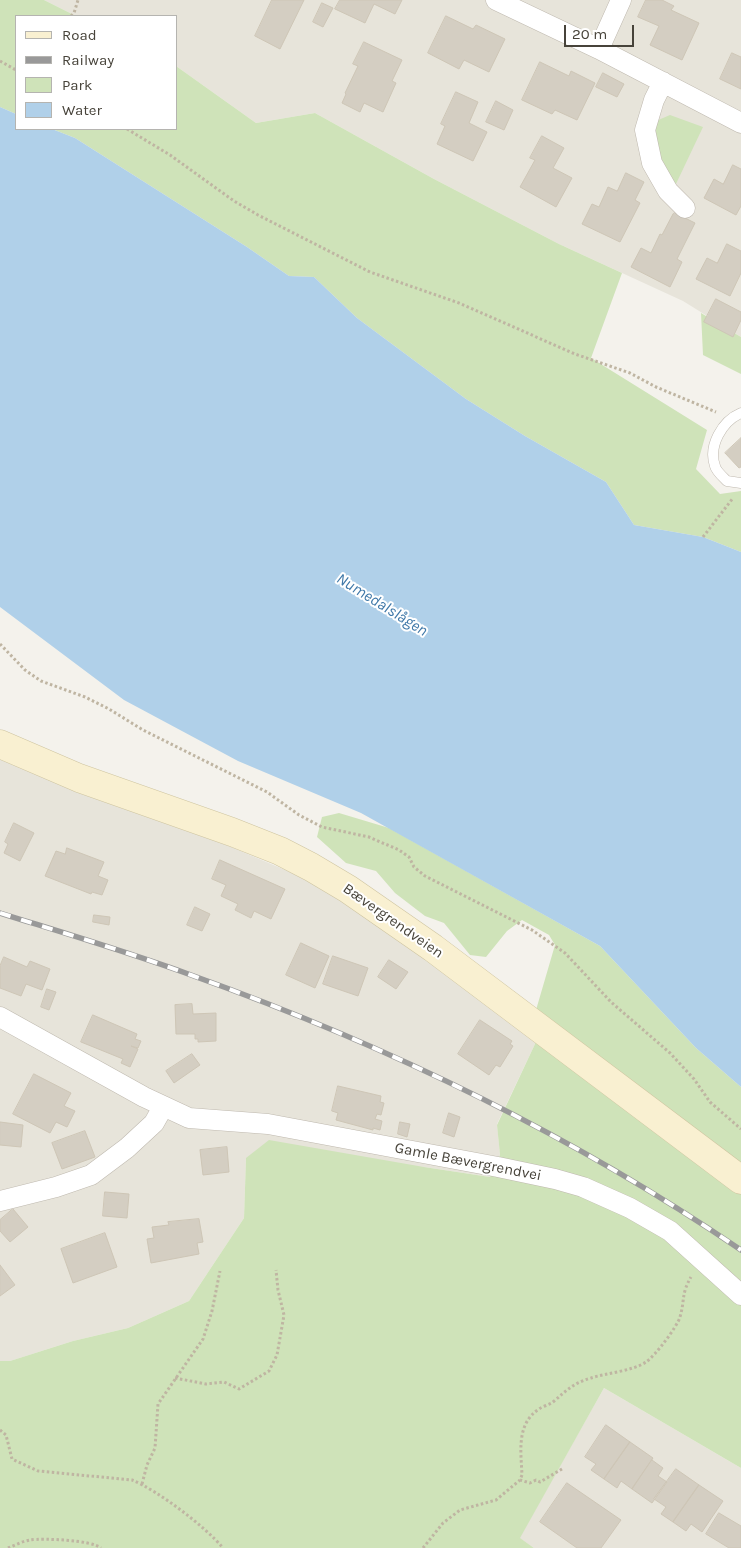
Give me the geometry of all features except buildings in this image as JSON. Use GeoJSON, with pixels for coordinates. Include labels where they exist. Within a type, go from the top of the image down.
{"type":"FeatureCollection","features":[{"type":"Feature","properties":{"kind":"main road","name":"Bævergrendveien"},"geometry":{"type":"LineString","coordinates":[[0,744],[79,778],[232,832],[280,851],[311,866],[348,889],[433,948],[741,1180]]}},
{"type":"Feature","properties":{"kind":"street"},"geometry":{"type":"LineString","coordinates":[[496,0],[599,49],[741,123]]}},
{"type":"Feature","properties":{"kind":"street"},"geometry":{"type":"LineString","coordinates":[[599,49],[622,0]]}},
{"type":"Feature","properties":{"kind":"street"},"geometry":{"type":"LineString","coordinates":[[663,82],[654,100],[645,130],[652,162],[668,192],[686,208]]}},
{"type":"Feature","properties":{"kind":"street","name":"Gamle Bævergrendvei"},"geometry":{"type":"LineString","coordinates":[[0,1017],[33,1037],[163,1107],[189,1118],[268,1124],[555,1179],[583,1187],[630,1208],[670,1231],[741,1295]]}},
{"type":"Feature","properties":{"kind":"street"},"geometry":{"type":"LineString","coordinates":[[0,1201],[56,1188],[91,1175],[128,1148],[154,1123],[163,1107]]}},
{"type":"Feature","properties":{"kind":"lane"},"geometry":{"type":"LineString","coordinates":[[739,414],[721,429],[713,450],[715,467],[728,481],[741,483]]}},
{"type":"Feature","properties":{"kind":"path"},"geometry":{"type":"LineString","coordinates":[[75,14],[78,0]]}},
{"type":"Feature","properties":{"kind":"path"},"geometry":{"type":"LineString","coordinates":[[0,61],[15,69]]}},
{"type":"Feature","properties":{"kind":"path"},"geometry":{"type":"LineString","coordinates":[[129,130],[170,155],[234,201],[370,272],[460,303],[575,354],[630,373],[656,387],[715,412],[739,414]]}},
{"type":"Feature","properties":{"kind":"path"},"geometry":{"type":"LineString","coordinates":[[703,537],[736,494]]}},
{"type":"Feature","properties":{"kind":"path"},"geometry":{"type":"LineString","coordinates":[[0,644],[25,670],[41,681],[85,697],[109,709],[143,730],[267,792],[299,815],[322,828],[369,837],[399,850],[409,857],[414,867],[425,876],[532,930],[565,953],[611,1002],[670,1053],[694,1079],[710,1102],[741,1129]]}},
{"type":"Feature","properties":{"kind":"path"},"geometry":{"type":"LineString","coordinates":[[423,1548],[443,1523],[460,1510],[496,1500],[520,1480],[522,1475],[520,1440],[530,1418],[539,1409],[551,1404],[572,1385],[645,1362],[672,1332],[680,1318],[684,1288],[702,1260]]}},
{"type":"Feature","properties":{"kind":"path"},"geometry":{"type":"LineString","coordinates":[[142,1484],[147,1464],[155,1448],[158,1404],[202,1339],[212,1311],[220,1270]]}},
{"type":"Feature","properties":{"kind":"path"},"geometry":{"type":"LineString","coordinates":[[175,1378],[206,1384],[224,1382],[239,1389],[269,1371],[277,1355],[284,1315],[278,1290],[276,1270]]}},
{"type":"Feature","properties":{"kind":"path"},"geometry":{"type":"LineString","coordinates":[[0,1430],[6,1435],[12,1459],[38,1471],[132,1480],[142,1484],[213,1536],[223,1548]]}},
{"type":"Feature","properties":{"kind":"path"},"geometry":{"type":"LineString","coordinates":[[520,1480],[530,1483],[536,1480],[540,1482],[562,1469]]}},
{"type":"Feature","properties":{"kind":"path"},"geometry":{"type":"LineString","coordinates":[[8,1548],[30,1540],[74,1541],[97,1545],[101,1548]]}},
{"type":"Feature","properties":{"kind":"shaded area"},"geometry":{"type":"Polygon","coordinates":[[[44,0],[741,0],[741,337],[683,301],[559,244],[434,179],[315,113],[256,123],[178,67],[178,15],[74,15],[44,0]]]}},
{"type":"Feature","properties":{"kind":"shaded area"},"geometry":{"type":"Polygon","coordinates":[[[0,756],[56,782],[219,842],[297,875],[541,1018],[535,1044],[497,1124],[500,1155],[490,1177],[424,1167],[246,1158],[244,1218],[189,1301],[128,1328],[73,1341],[10,1361],[0,1361],[0,756]]]}},
{"type":"Feature","properties":{"kind":"shaded area"},"geometry":{"type":"Polygon","coordinates":[[[604,1388],[741,1468],[741,1548],[534,1548],[519,1538],[604,1388]]]}},
{"type":"Feature","properties":{"kind":"green space"},"geometry":{"type":"Polygon","coordinates":[[[0,0],[44,0],[74,15],[15,15],[15,114],[0,107],[0,0]]]}},
{"type":"Feature","properties":{"kind":"green space"},"geometry":{"type":"Polygon","coordinates":[[[178,67],[256,123],[315,113],[434,179],[559,244],[622,273],[591,358],[707,430],[696,469],[720,494],[741,491],[741,552],[703,537],[634,525],[606,482],[525,436],[466,399],[357,318],[314,277],[289,276],[247,247],[75,138],[55,130],[178,130],[178,67]]]}},
{"type":"Feature","properties":{"kind":"green space"},"geometry":{"type":"Polygon","coordinates":[[[670,115],[703,127],[675,186],[655,148],[656,121],[670,115]]]}},
{"type":"Feature","properties":{"kind":"green space"},"geometry":{"type":"Polygon","coordinates":[[[701,313],[741,337],[741,374],[703,355],[701,313]]]}},
{"type":"Feature","properties":{"kind":"green space"},"geometry":{"type":"Polygon","coordinates":[[[339,813],[389,828],[600,946],[696,1048],[741,1087],[741,1468],[604,1388],[520,1538],[534,1548],[0,1548],[0,1361],[10,1361],[73,1341],[128,1328],[189,1301],[244,1218],[246,1158],[269,1140],[490,1177],[500,1155],[497,1125],[535,1044],[541,1018],[536,1010],[555,945],[549,935],[522,920],[507,931],[486,957],[470,955],[444,923],[425,916],[395,893],[376,871],[346,863],[317,837],[322,817],[339,813]]]}},
{"type":"Feature","properties":{"kind":"water","name":"Numedalslågen"},"geometry":{"type":"Polygon","coordinates":[[[0,107],[15,114],[15,130],[55,130],[75,138],[247,247],[289,276],[314,277],[357,318],[466,399],[525,436],[606,482],[634,525],[703,537],[741,552],[741,1087],[696,1048],[600,946],[361,813],[238,761],[124,700],[0,607],[0,107]]]}},
{"type":"Feature","properties":{"kind":"railway"},"geometry":{"type":"LineString","coordinates":[[0,913],[191,975],[335,1031],[405,1062],[475,1095],[611,1168],[741,1250]]}}]}
